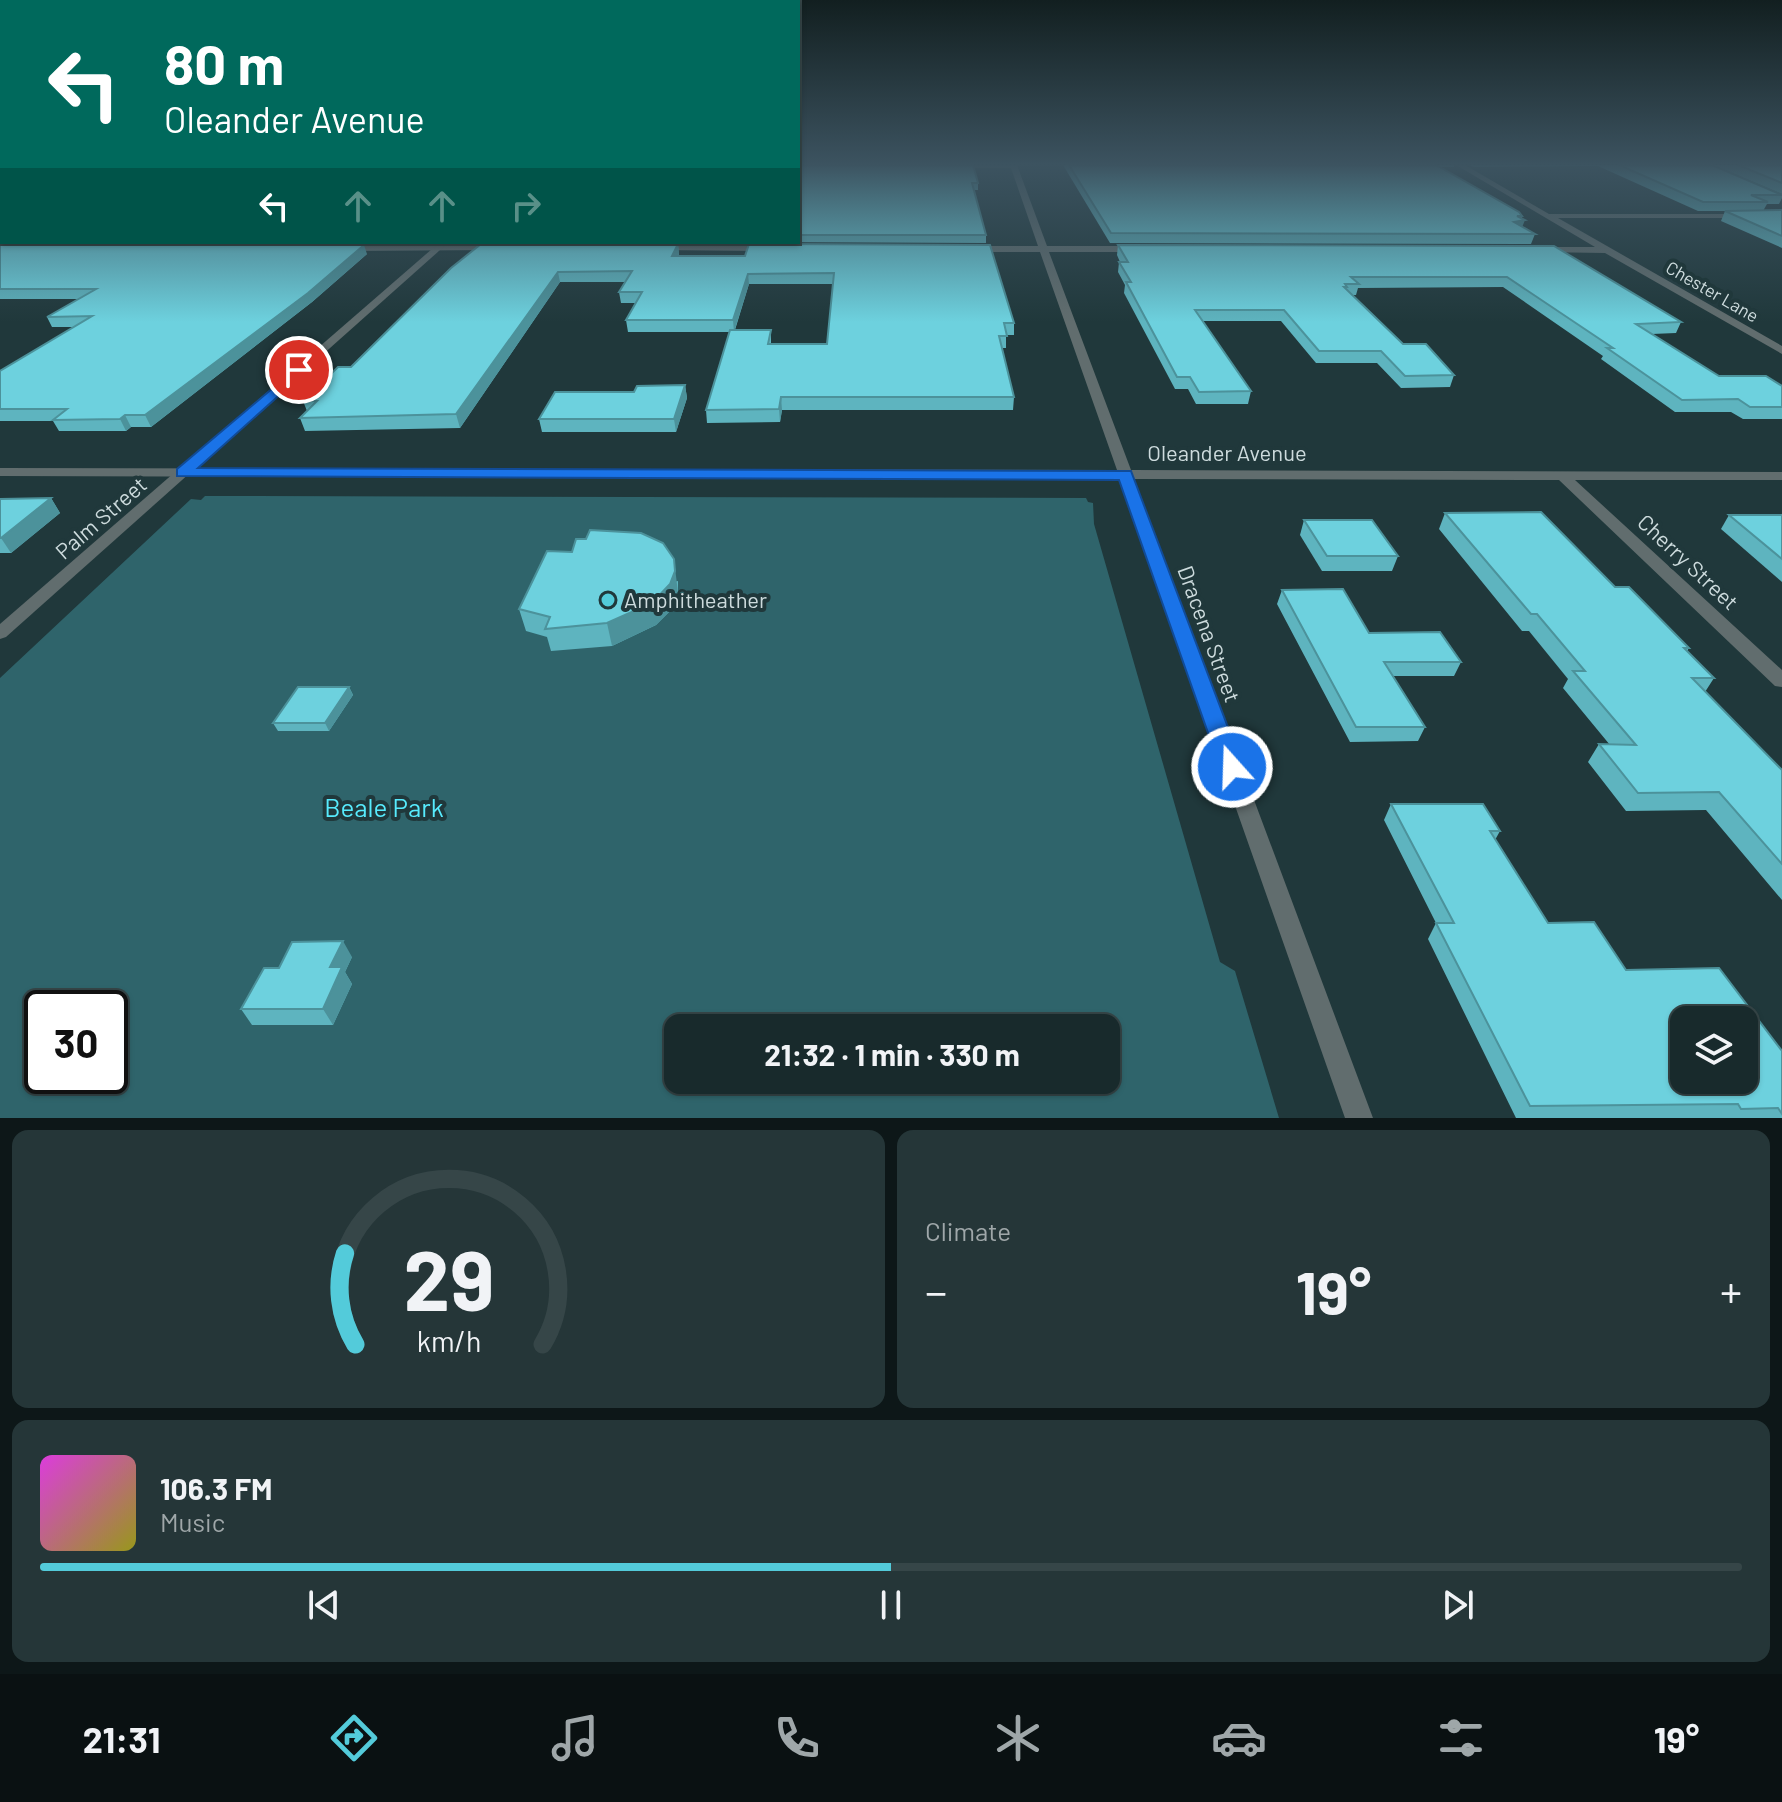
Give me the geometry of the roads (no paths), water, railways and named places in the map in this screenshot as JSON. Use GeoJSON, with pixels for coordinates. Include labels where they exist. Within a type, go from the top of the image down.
{"type":"FeatureCollection","features":[{"type":"Feature","properties":{"kind":"street","name":"Dracena Street"},"geometry":{"type":"LineString","coordinates":[[1031,217],[1359,1118]]}},
{"type":"Feature","properties":{"kind":"street","name":"Chester Lane"},"geometry":{"type":"LineString","coordinates":[[1549,217],[1782,351]]}},
{"type":"Feature","properties":{"kind":"street"},"geometry":{"type":"LineString","coordinates":[[329,248],[442,245],[500,248]]}},
{"type":"Feature","properties":{"kind":"street","name":"Palm Street"},"geometry":{"type":"LineString","coordinates":[[0,633],[442,245]]}},
{"type":"Feature","properties":{"kind":"street"},"geometry":{"type":"LineString","coordinates":[[639,248],[778,248]]}},
{"type":"Feature","properties":{"kind":"street"},"geometry":{"type":"LineString","coordinates":[[965,249],[1153,249]]}},
{"type":"Feature","properties":{"kind":"street"},"geometry":{"type":"LineString","coordinates":[[1528,250],[1606,250]]}},
{"type":"Feature","properties":{"kind":"street","name":"Oleander Avenue"},"geometry":{"type":"LineString","coordinates":[[0,472],[1782,476]]}},
{"type":"Feature","properties":{"kind":"street","name":"Cherry Street"},"geometry":{"type":"LineString","coordinates":[[1563,476],[1782,681]]}},
{"type":"Feature","properties":{"kind":"place","name":"Amphitheather"},"geometry":{"type":"Point","coordinates":[608,600]}},
{"type":"Feature","properties":{"kind":"park label","name":"Beale Park"},"geometry":{"type":"Point","coordinates":[384,808]}}]}
